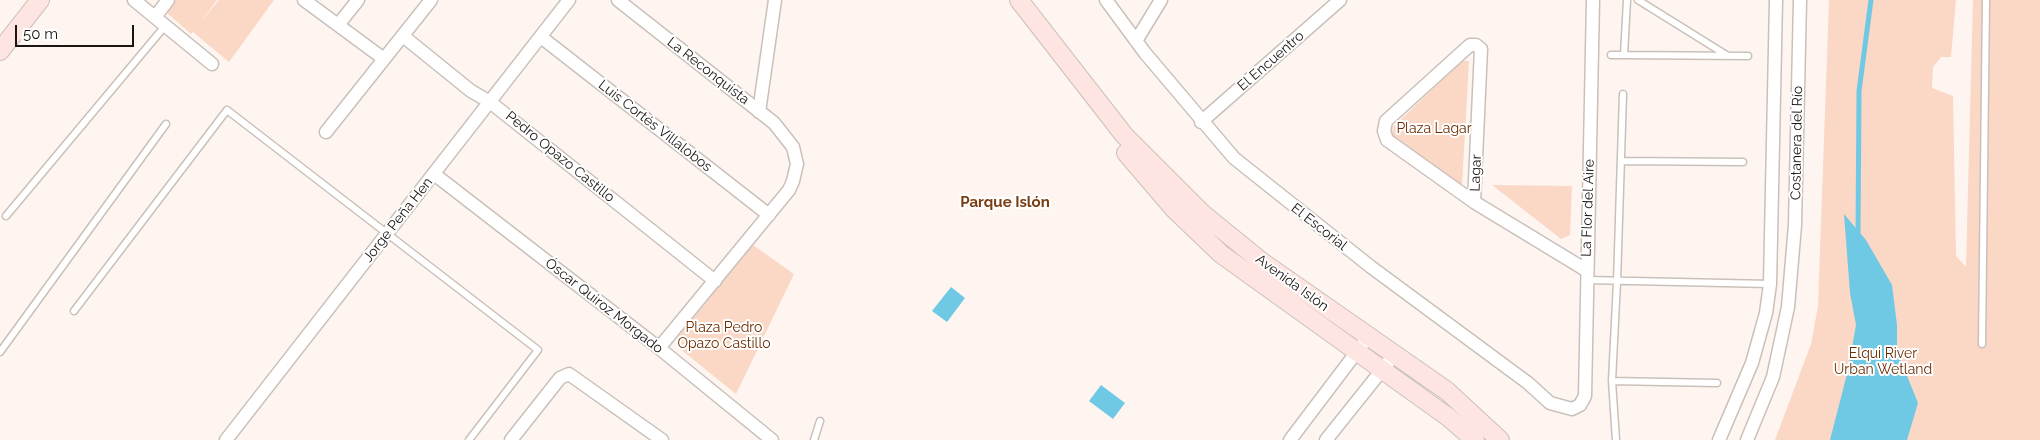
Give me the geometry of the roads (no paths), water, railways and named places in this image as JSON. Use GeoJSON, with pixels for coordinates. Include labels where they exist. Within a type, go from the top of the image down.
{"type":"FeatureCollection","features":[{"type":"Feature","properties":{"kind":"main road"},"geometry":{"type":"LineString","coordinates":[[0,51],[40,0]]}},
{"type":"Feature","properties":{"kind":"main road","name":"Avenida Islón"},"geometry":{"type":"LineString","coordinates":[[1019,0],[1100,107],[1149,162],[1203,214],[1262,262],[1447,391],[1500,440]]}},
{"type":"Feature","properties":{"kind":"main road","name":"Avenida Islón"},"geometry":{"type":"LineString","coordinates":[[1100,107],[1127,154],[1151,184],[1220,254],[1448,417],[1475,440]]}},
{"type":"Feature","properties":{"kind":"street"},"geometry":{"type":"LineString","coordinates":[[134,0],[212,64]]}},
{"type":"Feature","properties":{"kind":"street"},"geometry":{"type":"LineString","coordinates":[[155,17],[168,0]]}},
{"type":"Feature","properties":{"kind":"street"},"geometry":{"type":"LineString","coordinates":[[304,0],[384,59]]}},
{"type":"Feature","properties":{"kind":"street"},"geometry":{"type":"LineString","coordinates":[[338,25],[358,0]]}},
{"type":"Feature","properties":{"kind":"street"},"geometry":{"type":"LineString","coordinates":[[326,132],[431,0]]}},
{"type":"Feature","properties":{"kind":"street","name":"Jorge Peña Hen"},"geometry":{"type":"LineString","coordinates":[[226,440],[570,0]]}},
{"type":"Feature","properties":{"kind":"street","name":"La Reconquista"},"geometry":{"type":"LineString","coordinates":[[618,0],[779,128],[793,147],[796,164],[794,181],[769,215]]}},
{"type":"Feature","properties":{"kind":"street"},"geometry":{"type":"LineString","coordinates":[[759,112],[775,0]]}},
{"type":"Feature","properties":{"kind":"street","name":"El Escorial"},"geometry":{"type":"LineString","coordinates":[[1106,0],[1136,41],[1201,122],[1234,158],[1371,267],[1528,383],[1550,403],[1572,409]]}},
{"type":"Feature","properties":{"kind":"street"},"geometry":{"type":"LineString","coordinates":[[1136,41],[1161,0]]}},
{"type":"Feature","properties":{"kind":"street","name":"El Encuentro"},"geometry":{"type":"LineString","coordinates":[[1201,122],[1340,0]]}},
{"type":"Feature","properties":{"kind":"street","name":"La Flor del Aire"},"geometry":{"type":"LineString","coordinates":[[1572,409],[1580,405],[1585,396],[1586,275],[1594,0]]}},
{"type":"Feature","properties":{"kind":"street","name":"Costanera del Río"},"geometry":{"type":"LineString","coordinates":[[1719,440],[1752,363],[1766,313],[1770,284],[1776,0]]}},
{"type":"Feature","properties":{"kind":"street","name":"Costanera del Río"},"geometry":{"type":"LineString","coordinates":[[1747,440],[1773,377],[1785,329],[1791,285],[1795,226],[1800,0]]}},
{"type":"Feature","properties":{"kind":"street","name":"Pedro Opazo Castillo"},"geometry":{"type":"LineString","coordinates":[[402,36],[471,91],[490,102],[715,281]]}},
{"type":"Feature","properties":{"kind":"street","name":"Luis Cortés Villalobos"},"geometry":{"type":"LineString","coordinates":[[541,37],[769,215]]}},
{"type":"Feature","properties":{"kind":"street","name":"Lagar"},"geometry":{"type":"LineString","coordinates":[[1474,202],[1481,50],[1476,45],[1470,45],[1386,122],[1384,131],[1387,140],[1474,202],[1586,275]]}},
{"type":"Feature","properties":{"kind":"street","name":"Óscar Quiroz Morgado"},"geometry":{"type":"LineString","coordinates":[[434,174],[659,348],[772,440]]}},
{"type":"Feature","properties":{"kind":"street"},"geometry":{"type":"LineString","coordinates":[[659,348],[769,215]]}},
{"type":"Feature","properties":{"kind":"street"},"geometry":{"type":"LineString","coordinates":[[1770,284],[1791,285]]}},
{"type":"Feature","properties":{"kind":"street"},"geometry":{"type":"LineString","coordinates":[[1290,440],[1368,337]]}},
{"type":"Feature","properties":{"kind":"street"},"geometry":{"type":"LineString","coordinates":[[1326,440],[1394,355]]}},
{"type":"Feature","properties":{"kind":"street"},"geometry":{"type":"LineString","coordinates":[[511,440],[560,378],[569,374],[662,440]]}},
{"type":"Feature","properties":{"kind":"lane"},"geometry":{"type":"LineString","coordinates":[[1624,55],[1627,0]]}},
{"type":"Feature","properties":{"kind":"lane"},"geometry":{"type":"LineString","coordinates":[[1638,0],[1729,56]]}},
{"type":"Feature","properties":{"kind":"lane"},"geometry":{"type":"LineString","coordinates":[[1982,344],[1986,0]]}},
{"type":"Feature","properties":{"kind":"lane"},"geometry":{"type":"LineString","coordinates":[[6,216],[165,26]]}},
{"type":"Feature","properties":{"kind":"lane"},"geometry":{"type":"LineString","coordinates":[[1611,55],[1748,56]]}},
{"type":"Feature","properties":{"kind":"lane"},"geometry":{"type":"LineString","coordinates":[[1616,440],[1612,381],[1618,282],[1623,94]]}},
{"type":"Feature","properties":{"kind":"lane"},"geometry":{"type":"LineString","coordinates":[[74,311],[227,110],[538,350],[469,440]]}},
{"type":"Feature","properties":{"kind":"lane"},"geometry":{"type":"LineString","coordinates":[[0,352],[166,124]]}},
{"type":"Feature","properties":{"kind":"lane"},"geometry":{"type":"LineString","coordinates":[[1621,161],[1744,162]]}},
{"type":"Feature","properties":{"kind":"lane"},"geometry":{"type":"LineString","coordinates":[[1586,275],[1618,282],[1770,284]]}},
{"type":"Feature","properties":{"kind":"lane"},"geometry":{"type":"LineString","coordinates":[[1612,381],[1717,383]]}},
{"type":"Feature","properties":{"kind":"lane"},"geometry":{"type":"LineString","coordinates":[[814,440],[820,421]]}},
{"type":"Feature","properties":{"kind":"water"},"geometry":{"type":"Polygon","coordinates":[[[1844,214],[1866,240],[1892,285],[1897,325],[1897,351],[1918,403],[1907,440],[1830,440],[1848,370],[1856,325],[1850,293],[1844,214]]]}},
{"type":"Feature","properties":{"kind":"water"},"geometry":{"type":"Polygon","coordinates":[[[951,287],[965,298],[947,322],[932,311],[951,287]]]}},
{"type":"Feature","properties":{"kind":"water"},"geometry":{"type":"Polygon","coordinates":[[[1101,385],[1125,403],[1113,419],[1089,401],[1101,385]]]}},
{"type":"Feature","properties":{"kind":"waterway"},"geometry":{"type":"LineString","coordinates":[[1858,236],[1859,91],[1871,0]]}},
{"type":"Feature","properties":{"kind":"district","name":"Parque Islón"},"geometry":{"type":"Point","coordinates":[1005,202]}},
{"type":"Feature","properties":{"kind":"park label","name":"Plaza Lagar"},"geometry":{"type":"Point","coordinates":[1434,129]}},
{"type":"Feature","properties":{"kind":"park label","name":"Plaza Pedro Opazo Castillo"},"geometry":{"type":"Point","coordinates":[724,336]}},
{"type":"Feature","properties":{"kind":"park label","name":"Elqui River Urban Wetland"},"geometry":{"type":"Point","coordinates":[1883,362]}}]}
